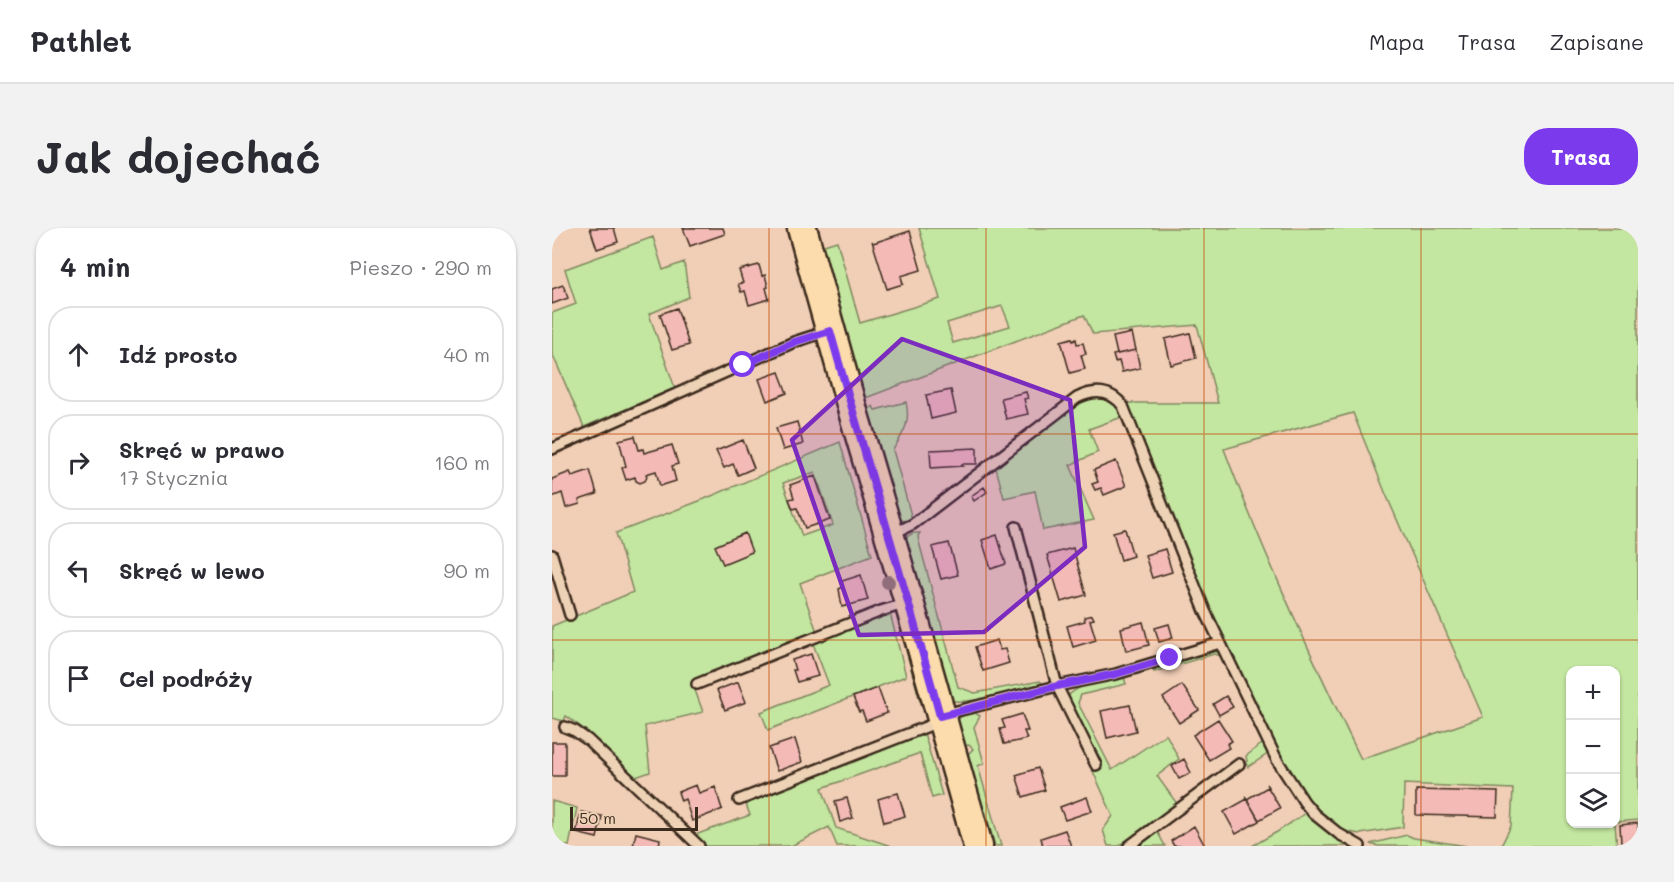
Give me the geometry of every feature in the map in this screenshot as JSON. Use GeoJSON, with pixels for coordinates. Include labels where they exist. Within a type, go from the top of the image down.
{"type":"FeatureCollection","features":[{"type":"Feature","properties":{"kind":"main road"},"geometry":{"type":"LineString","coordinates":[[802,228],[978,846]]}},
{"type":"Feature","properties":{"kind":"lane"},"geometry":{"type":"LineString","coordinates":[[552,449],[794,342],[830,331]]}},
{"type":"Feature","properties":{"kind":"lane"},"geometry":{"type":"LineString","coordinates":[[890,535],[913,524],[1077,398],[1091,392],[1108,393],[1116,398],[1123,406],[1191,577],[1220,643],[1277,760],[1304,802],[1324,823],[1360,846]]}},
{"type":"Feature","properties":{"kind":"lane"},"geometry":{"type":"LineString","coordinates":[[1016,527],[1057,686],[1096,765]]}},
{"type":"Feature","properties":{"kind":"lane"},"geometry":{"type":"LineString","coordinates":[[552,555],[570,615]]}},
{"type":"Feature","properties":{"kind":"lane"},"geometry":{"type":"LineString","coordinates":[[697,684],[909,602]]}},
{"type":"Feature","properties":{"kind":"lane"},"geometry":{"type":"LineString","coordinates":[[739,800],[941,718],[1057,686],[1116,674],[1220,643]]}},
{"type":"Feature","properties":{"kind":"lane"},"geometry":{"type":"LineString","coordinates":[[565,727],[588,740],[699,846]]}},
{"type":"Feature","properties":{"kind":"lane"},"geometry":{"type":"LineString","coordinates":[[1129,846],[1239,764]]}},
{"type":"Feature","properties":{"kind":"highlighted area"},"geometry":{"type":"Polygon","coordinates":[[[902,339],[1070,400],[1085,547],[984,632],[859,635],[792,440],[902,339]]]}},
{"type":"Feature","properties":{"kind":"green space"},"geometry":{"type":"Polygon","coordinates":[[[919,228],[1638,228],[1638,820],[1620,822],[1620,666],[1566,666],[1566,828],[1615,828],[1617,846],[1502,846],[1511,826],[1513,789],[1404,784],[1403,827],[1360,834],[1344,831],[1334,825],[1314,805],[1288,769],[1265,727],[1210,613],[1128,403],[1218,403],[1197,325],[1093,334],[1084,315],[863,399],[821,246],[837,241],[860,323],[940,299],[919,228]],[[1002,306],[947,323],[953,343],[1010,326],[1002,306]],[[1353,413],[1224,449],[1289,606],[1361,759],[1483,717],[1353,413]]]}},
{"type":"Feature","properties":{"kind":"green space"},"geometry":{"type":"Polygon","coordinates":[[[653,237],[663,270],[684,262],[689,297],[649,314],[675,388],[584,427],[552,353],[552,313],[576,304],[565,269],[653,237]]]}},
{"type":"Feature","properties":{"kind":"green space"},"geometry":{"type":"Polygon","coordinates":[[[1103,396],[1116,404],[1122,417],[1089,429],[1098,452],[1070,465],[1094,520],[1043,530],[1035,491],[1004,498],[996,468],[927,518],[1075,405],[1087,398],[1103,396]]]}},
{"type":"Feature","properties":{"kind":"green space"},"geometry":{"type":"Polygon","coordinates":[[[906,402],[907,422],[893,450],[912,519],[908,521],[899,520],[867,411],[873,406],[875,410],[906,402]]]}},
{"type":"Feature","properties":{"kind":"green space"},"geometry":{"type":"Polygon","coordinates":[[[840,442],[872,555],[800,583],[817,632],[692,682],[703,712],[645,726],[650,772],[633,778],[589,733],[566,716],[564,721],[552,718],[552,626],[633,592],[616,533],[840,442]],[[815,472],[783,483],[802,536],[833,525],[815,472]]]}},
{"type":"Feature","properties":{"kind":"green space"},"geometry":{"type":"Polygon","coordinates":[[[913,533],[920,533],[919,542],[958,687],[975,693],[1040,681],[1042,683],[982,699],[950,700],[903,544],[905,538],[913,533]]]}},
{"type":"Feature","properties":{"kind":"green space"},"geometry":{"type":"Polygon","coordinates":[[[895,611],[900,611],[924,700],[920,701],[895,611]]]}},
{"type":"Feature","properties":{"kind":"green space"},"geometry":{"type":"Polygon","coordinates":[[[890,613],[906,676],[768,730],[761,712],[829,685],[812,641],[890,613]]]}},
{"type":"Feature","properties":{"kind":"green space"},"geometry":{"type":"Polygon","coordinates":[[[1213,652],[1222,656],[1214,654],[1154,672],[1152,669],[1213,652]]]}},
{"type":"Feature","properties":{"kind":"green space"},"geometry":{"type":"Polygon","coordinates":[[[1124,677],[1126,684],[1081,695],[1078,703],[1112,770],[1166,734],[1179,759],[1157,776],[1178,805],[1119,846],[1108,846],[1103,830],[1113,816],[1092,769],[1102,769],[1067,697],[1086,685],[1124,677]]]}},
{"type":"Feature","properties":{"kind":"green space"},"geometry":{"type":"Polygon","coordinates":[[[975,713],[980,716],[974,727],[984,763],[978,766],[1001,846],[995,846],[967,755],[973,749],[969,745],[964,746],[957,722],[962,716],[975,713]]]}},
{"type":"Feature","properties":{"kind":"green space"},"geometry":{"type":"Polygon","coordinates":[[[924,733],[942,795],[932,798],[920,753],[822,788],[836,828],[891,846],[837,846],[829,827],[791,846],[705,846],[695,835],[750,815],[745,802],[924,733]]]}},
{"type":"Feature","properties":{"kind":"green space"},"geometry":{"type":"Polygon","coordinates":[[[1263,743],[1269,753],[1248,767],[1246,756],[1263,743]]]}},
{"type":"Feature","properties":{"kind":"green space"},"geometry":{"type":"Polygon","coordinates":[[[552,801],[577,808],[569,846],[552,846],[552,801]]]}},
{"type":"Feature","properties":{"kind":"green space"},"geometry":{"type":"Polygon","coordinates":[[[1307,812],[1352,846],[1252,846],[1277,832],[1307,812]]]}},
{"type":"Feature","properties":{"kind":"green space"},"geometry":{"type":"Polygon","coordinates":[[[1157,831],[1165,846],[1136,846],[1157,831]]]}},
{"type":"Feature","properties":{"kind":"green space"},"geometry":{"type":"Polygon","coordinates":[[[1407,835],[1467,846],[1378,846],[1370,844],[1407,835]]]}},
{"type":"Feature","properties":{"kind":"building"},"geometry":{"type":"Polygon","coordinates":[[[590,228],[614,228],[618,242],[597,249],[590,228]]]}},
{"type":"Feature","properties":{"kind":"building"},"geometry":{"type":"Polygon","coordinates":[[[683,228],[723,228],[725,234],[690,246],[683,228]]]}},
{"type":"Feature","properties":{"kind":"building"},"geometry":{"type":"Polygon","coordinates":[[[910,231],[921,270],[901,276],[903,284],[887,289],[872,241],[873,243],[910,231]]]}},
{"type":"Feature","properties":{"kind":"building"},"geometry":{"type":"Polygon","coordinates":[[[759,265],[762,276],[765,275],[769,299],[749,305],[745,291],[741,292],[738,284],[743,283],[739,270],[759,265]]]}},
{"type":"Feature","properties":{"kind":"building"},"geometry":{"type":"Polygon","coordinates":[[[563,285],[568,298],[552,304],[552,289],[563,285]]]}},
{"type":"Feature","properties":{"kind":"building"},"geometry":{"type":"Polygon","coordinates":[[[677,308],[689,345],[672,350],[660,314],[677,308]]]}},
{"type":"Feature","properties":{"kind":"building"},"geometry":{"type":"Polygon","coordinates":[[[1132,333],[1136,350],[1117,354],[1113,337],[1132,333]]]}},
{"type":"Feature","properties":{"kind":"building"},"geometry":{"type":"Polygon","coordinates":[[[1190,333],[1196,358],[1171,365],[1165,339],[1190,333]]]}},
{"type":"Feature","properties":{"kind":"building"},"geometry":{"type":"Polygon","coordinates":[[[1072,338],[1073,341],[1076,339],[1077,344],[1083,343],[1086,354],[1081,355],[1085,369],[1070,373],[1061,341],[1072,338]]]}},
{"type":"Feature","properties":{"kind":"building"},"geometry":{"type":"Polygon","coordinates":[[[1136,350],[1140,368],[1122,372],[1119,361],[1115,362],[1113,355],[1136,350]]]}},
{"type":"Feature","properties":{"kind":"building"},"geometry":{"type":"Polygon","coordinates":[[[779,372],[787,393],[767,401],[759,379],[779,372]]]}},
{"type":"Feature","properties":{"kind":"building"},"geometry":{"type":"Polygon","coordinates":[[[951,390],[956,413],[931,419],[926,395],[951,390]]]}},
{"type":"Feature","properties":{"kind":"building"},"geometry":{"type":"Polygon","coordinates":[[[1026,392],[1028,398],[1024,399],[1028,414],[1006,419],[1001,398],[1026,392]]]}},
{"type":"Feature","properties":{"kind":"building"},"geometry":{"type":"Polygon","coordinates":[[[797,422],[803,444],[783,450],[776,428],[797,422]]]}},
{"type":"Feature","properties":{"kind":"building"},"geometry":{"type":"Polygon","coordinates":[[[635,436],[639,450],[643,449],[644,453],[672,445],[678,464],[672,466],[676,481],[660,486],[656,471],[646,474],[645,481],[640,483],[635,477],[626,480],[622,468],[626,466],[619,440],[635,436]]]}},
{"type":"Feature","properties":{"kind":"building"},"geometry":{"type":"Polygon","coordinates":[[[743,440],[754,468],[738,475],[733,464],[724,468],[716,451],[743,440]]]}},
{"type":"Feature","properties":{"kind":"building"},"geometry":{"type":"Polygon","coordinates":[[[977,448],[977,464],[931,468],[930,450],[977,448]]]}},
{"type":"Feature","properties":{"kind":"building"},"geometry":{"type":"Polygon","coordinates":[[[1116,461],[1126,486],[1104,495],[1101,488],[1095,490],[1092,484],[1098,482],[1094,470],[1116,461]]]}},
{"type":"Feature","properties":{"kind":"building"},"geometry":{"type":"Polygon","coordinates":[[[590,470],[597,494],[579,500],[580,504],[566,508],[562,493],[552,497],[552,479],[570,472],[572,476],[590,470]]]}},
{"type":"Feature","properties":{"kind":"building"},"geometry":{"type":"Polygon","coordinates":[[[815,476],[830,520],[805,528],[797,508],[793,509],[789,499],[794,498],[790,485],[815,476]]]}},
{"type":"Feature","properties":{"kind":"building"},"geometry":{"type":"Polygon","coordinates":[[[984,487],[987,492],[974,501],[971,496],[984,487]]]}},
{"type":"Feature","properties":{"kind":"building"},"geometry":{"type":"Polygon","coordinates":[[[1125,529],[1133,556],[1121,560],[1113,532],[1125,529]]]}},
{"type":"Feature","properties":{"kind":"building"},"geometry":{"type":"Polygon","coordinates":[[[745,533],[752,552],[723,564],[715,546],[745,533]]]}},
{"type":"Feature","properties":{"kind":"building"},"geometry":{"type":"Polygon","coordinates":[[[997,535],[1006,564],[991,569],[982,540],[997,535]]]}},
{"type":"Feature","properties":{"kind":"building"},"geometry":{"type":"Polygon","coordinates":[[[949,543],[958,575],[941,579],[932,547],[949,543]]]}},
{"type":"Feature","properties":{"kind":"building"},"geometry":{"type":"Polygon","coordinates":[[[1073,548],[1086,595],[1061,602],[1047,555],[1073,548]]]}},
{"type":"Feature","properties":{"kind":"building"},"geometry":{"type":"Polygon","coordinates":[[[1165,549],[1172,572],[1152,578],[1145,555],[1165,549]]]}},
{"type":"Feature","properties":{"kind":"building"},"geometry":{"type":"Polygon","coordinates":[[[861,575],[868,600],[842,607],[839,589],[843,587],[842,581],[861,575]]]}},
{"type":"Feature","properties":{"kind":"building"},"geometry":{"type":"Polygon","coordinates":[[[1092,615],[1094,619],[1090,620],[1096,640],[1073,647],[1067,626],[1085,621],[1084,617],[1092,615]]]}},
{"type":"Feature","properties":{"kind":"building"},"geometry":{"type":"Polygon","coordinates":[[[1143,622],[1149,645],[1126,651],[1121,628],[1143,622]]]}},
{"type":"Feature","properties":{"kind":"building"},"geometry":{"type":"Polygon","coordinates":[[[1169,624],[1173,638],[1159,642],[1155,628],[1169,624]]]}},
{"type":"Feature","properties":{"kind":"building"},"geometry":{"type":"Polygon","coordinates":[[[997,640],[1000,650],[1005,649],[1009,663],[983,671],[975,647],[997,640]]]}},
{"type":"Feature","properties":{"kind":"building"},"geometry":{"type":"Polygon","coordinates":[[[811,654],[818,676],[797,682],[792,660],[811,654]]]}},
{"type":"Feature","properties":{"kind":"building"},"geometry":{"type":"Polygon","coordinates":[[[738,682],[746,702],[725,710],[717,690],[738,682]]]}},
{"type":"Feature","properties":{"kind":"building"},"geometry":{"type":"Polygon","coordinates":[[[1182,685],[1199,710],[1179,723],[1163,698],[1182,685]]]}},
{"type":"Feature","properties":{"kind":"building"},"geometry":{"type":"Polygon","coordinates":[[[878,688],[887,713],[866,721],[862,711],[859,712],[853,697],[878,688]]]}},
{"type":"Feature","properties":{"kind":"building"},"geometry":{"type":"Polygon","coordinates":[[[1226,696],[1233,707],[1219,715],[1213,704],[1226,696]]]}},
{"type":"Feature","properties":{"kind":"building"},"geometry":{"type":"Polygon","coordinates":[[[1130,705],[1136,731],[1107,738],[1101,711],[1130,705]]]}},
{"type":"Feature","properties":{"kind":"building"},"geometry":{"type":"Polygon","coordinates":[[[1022,714],[1028,731],[1024,731],[1027,739],[1004,744],[1000,729],[1005,728],[1002,720],[1022,714]]]}},
{"type":"Feature","properties":{"kind":"building"},"geometry":{"type":"Polygon","coordinates":[[[1218,719],[1232,741],[1227,744],[1229,748],[1209,760],[1193,735],[1218,719]]]}},
{"type":"Feature","properties":{"kind":"building"},"geometry":{"type":"Polygon","coordinates":[[[795,739],[802,762],[777,771],[769,748],[795,739]]]}},
{"type":"Feature","properties":{"kind":"building"},"geometry":{"type":"Polygon","coordinates":[[[552,742],[565,742],[565,776],[552,776],[552,742]]]}},
{"type":"Feature","properties":{"kind":"building"},"geometry":{"type":"Polygon","coordinates":[[[1184,759],[1191,773],[1179,779],[1172,766],[1184,759]]]}},
{"type":"Feature","properties":{"kind":"building"},"geometry":{"type":"Polygon","coordinates":[[[1038,768],[1045,790],[1023,797],[1016,775],[1038,768]]]}},
{"type":"Feature","properties":{"kind":"building"},"geometry":{"type":"Polygon","coordinates":[[[696,785],[699,793],[715,787],[723,809],[692,821],[685,799],[681,801],[678,792],[696,785]]]}},
{"type":"Feature","properties":{"kind":"building"},"geometry":{"type":"Polygon","coordinates":[[[1268,787],[1280,808],[1259,820],[1245,796],[1247,799],[1268,787]]]}},
{"type":"Feature","properties":{"kind":"building"},"geometry":{"type":"Polygon","coordinates":[[[1416,790],[1498,792],[1497,817],[1416,815],[1416,790]]]}},
{"type":"Feature","properties":{"kind":"building"},"geometry":{"type":"Polygon","coordinates":[[[898,793],[905,816],[884,822],[878,799],[898,793]]]}},
{"type":"Feature","properties":{"kind":"building"},"geometry":{"type":"Polygon","coordinates":[[[1087,797],[1092,811],[1065,820],[1060,807],[1087,797]]]}},
{"type":"Feature","properties":{"kind":"building"},"geometry":{"type":"Polygon","coordinates":[[[847,798],[853,818],[840,822],[835,801],[847,798]]]}},
{"type":"Feature","properties":{"kind":"building"},"geometry":{"type":"Polygon","coordinates":[[[1247,799],[1259,821],[1236,834],[1224,812],[1247,799]]]}},
{"type":"Feature","properties":{"kind":"building"},"geometry":{"type":"Polygon","coordinates":[[[581,812],[602,816],[597,838],[576,833],[581,812]]]}},
{"type":"Feature","properties":{"kind":"building"},"geometry":{"type":"Polygon","coordinates":[[[1638,823],[1638,843],[1621,844],[1620,825],[1638,823]]]}},
{"type":"Feature","properties":{"kind":"building"},"geometry":{"type":"Polygon","coordinates":[[[1194,826],[1205,846],[1174,846],[1171,841],[1194,826]]]}},
{"type":"Feature","properties":{"kind":"building"},"geometry":{"type":"Polygon","coordinates":[[[1065,830],[1071,846],[1043,846],[1041,838],[1065,830]]]}},
{"type":"Feature","properties":{"kind":"building"},"geometry":{"type":"Polygon","coordinates":[[[636,833],[660,839],[659,846],[633,846],[636,833]]]}},
{"type":"Feature","properties":{"kind":"route"},"geometry":{"type":"LineString","coordinates":[[743,365],[794,342],[830,331],[940,716],[1057,686],[1116,674],[1170,658]]}}]}
